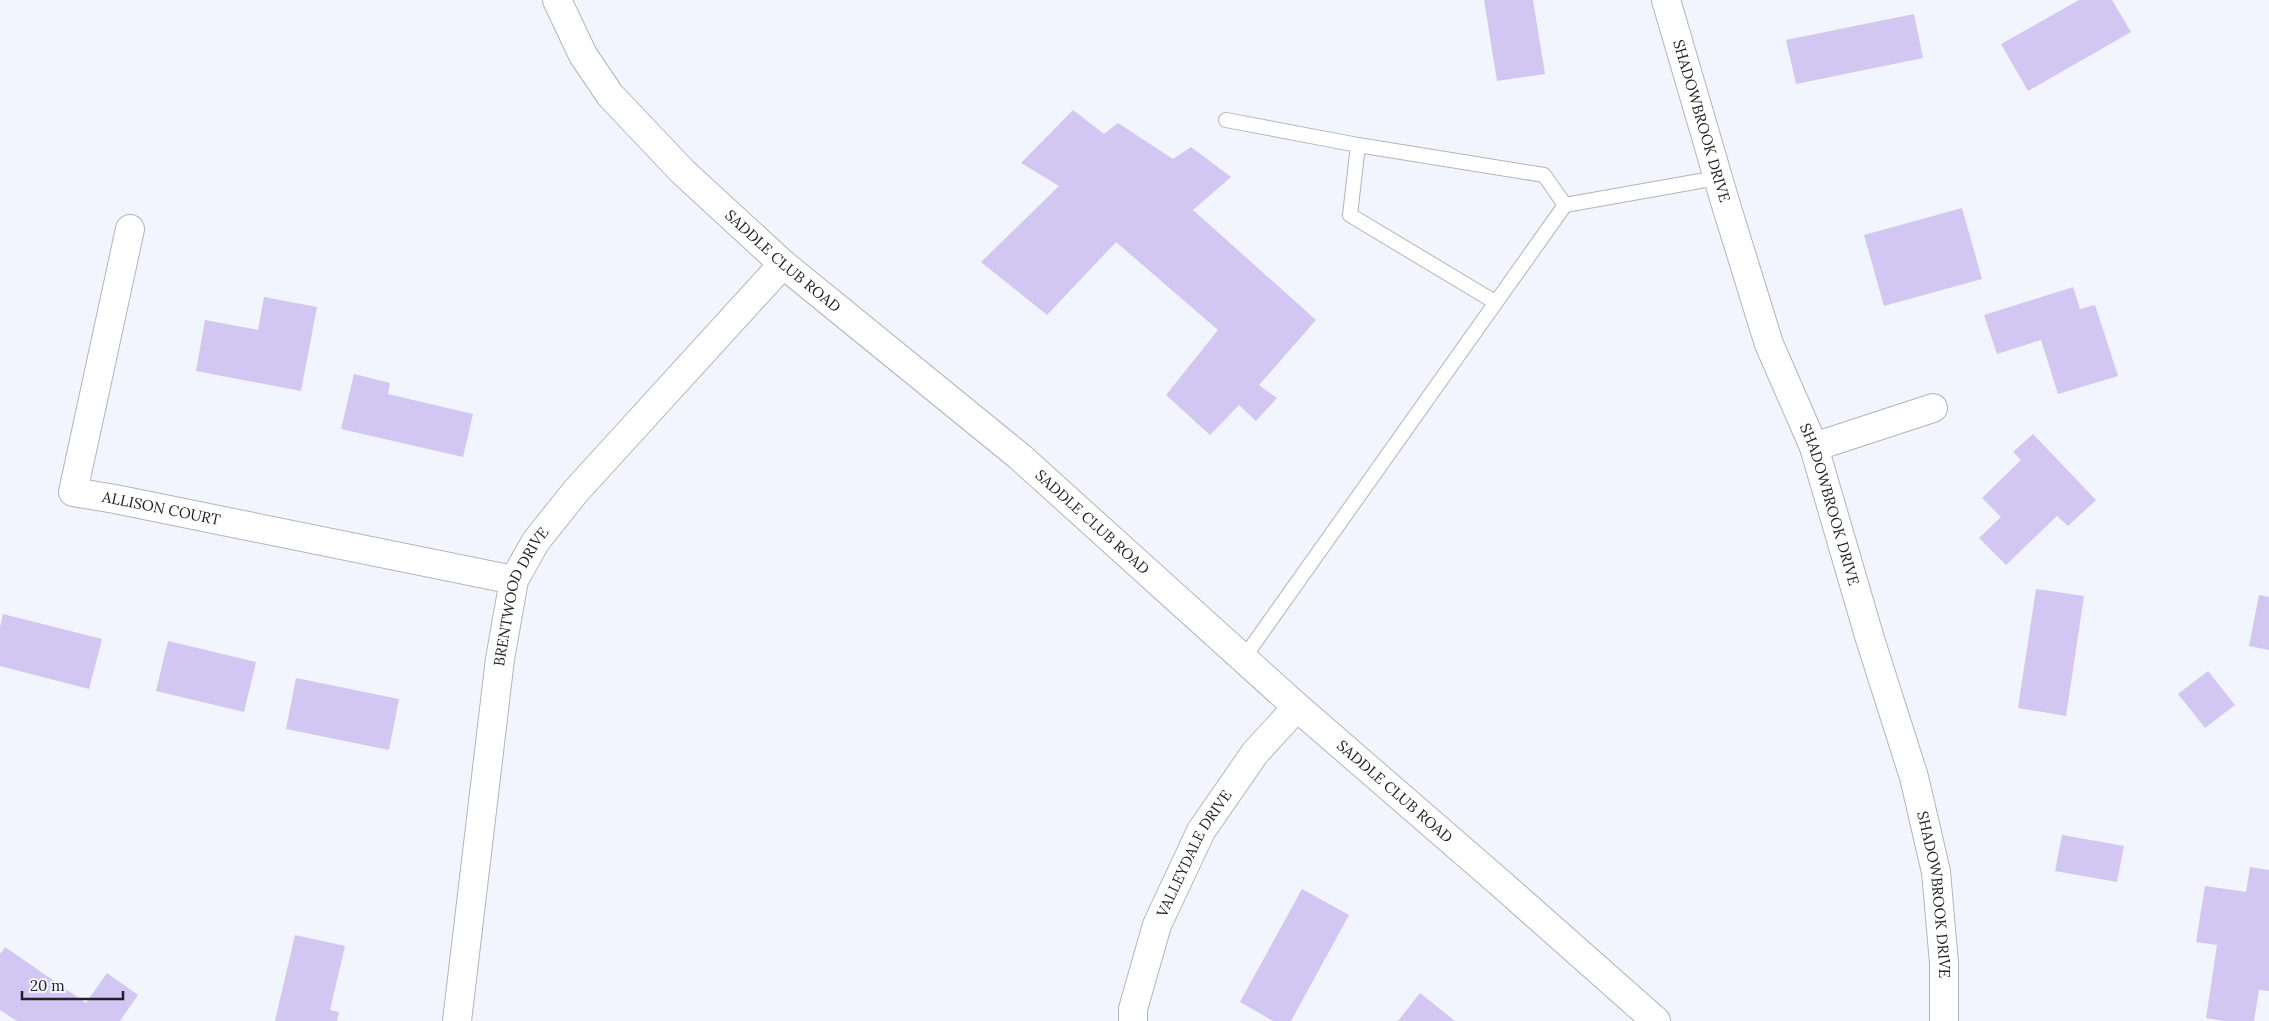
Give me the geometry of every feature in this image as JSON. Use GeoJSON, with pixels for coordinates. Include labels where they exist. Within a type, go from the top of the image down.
{"type":"FeatureCollection","features":[{"type":"Feature","properties":{"kind":"street","name":"SADDLE CLUB ROAD"},"geometry":{"type":"LineString","coordinates":[[557,0],[583,55],[610,95],[682,172],[783,264],[1019,456],[1296,707],[1499,882],[1656,1021]]}},
{"type":"Feature","properties":{"kind":"street","name":"SHADOWBROOK DRIVE"},"geometry":{"type":"LineString","coordinates":[[1666,0],[1769,344],[1814,447],[1870,639],[1914,777],[1936,872],[1944,963],[1944,1021]]}},
{"type":"Feature","properties":{"kind":"street","name":"ALLISON COURT"},"geometry":{"type":"LineString","coordinates":[[130,229],[73,492],[116,499],[514,580]]}},
{"type":"Feature","properties":{"kind":"street","name":"BRENTWOOD DRIVE"},"geometry":{"type":"LineString","coordinates":[[457,1021],[500,659],[514,580],[536,540],[576,491],[783,264]]}},
{"type":"Feature","properties":{"kind":"street"},"geometry":{"type":"LineString","coordinates":[[1814,447],[1933,408]]}},
{"type":"Feature","properties":{"kind":"street","name":"VALLEYDALE DRIVE"},"geometry":{"type":"LineString","coordinates":[[1133,1021],[1133,1009],[1157,925],[1202,831],[1255,752],[1296,707]]}},
{"type":"Feature","properties":{"kind":"lane"},"geometry":{"type":"LineString","coordinates":[[1226,120],[1358,145],[1544,175],[1564,205]]}},
{"type":"Feature","properties":{"kind":"lane"},"geometry":{"type":"LineString","coordinates":[[1358,145],[1350,215],[1495,302]]}},
{"type":"Feature","properties":{"kind":"lane"},"geometry":{"type":"LineString","coordinates":[[1243,659],[1564,205],[1718,178]]}},
{"type":"Feature","properties":{"kind":"building"},"geometry":{"type":"Polygon","coordinates":[[[1484,0],[1533,0],[1545,74],[1497,81],[1484,0]]]}},
{"type":"Feature","properties":{"kind":"building"},"geometry":{"type":"Polygon","coordinates":[[[2079,0],[2112,0],[2131,32],[2028,91],[2001,44],[2079,0]]]}},
{"type":"Feature","properties":{"kind":"building"},"geometry":{"type":"Polygon","coordinates":[[[1914,14],[1923,58],[1796,84],[1786,40],[1914,14]]]}},
{"type":"Feature","properties":{"kind":"building"},"geometry":{"type":"Polygon","coordinates":[[[1073,110],[1104,134],[1118,123],[1173,159],[1191,147],[1231,177],[1193,210],[1316,320],[1259,385],[1277,398],[1256,421],[1239,405],[1210,435],[1166,395],[1218,330],[1116,242],[1047,315],[981,262],[1059,186],[1021,163],[1073,110]]]}},
{"type":"Feature","properties":{"kind":"building"},"geometry":{"type":"Polygon","coordinates":[[[1962,208],[1982,279],[1884,306],[1864,235],[1962,208]]]}},
{"type":"Feature","properties":{"kind":"building"},"geometry":{"type":"Polygon","coordinates":[[[2073,287],[2080,309],[2095,305],[2118,376],[2058,394],[2041,340],[1997,354],[1984,315],[2073,287]]]}},
{"type":"Feature","properties":{"kind":"building"},"geometry":{"type":"Polygon","coordinates":[[[264,297],[317,307],[301,391],[196,371],[205,320],[258,330],[264,297]]]}},
{"type":"Feature","properties":{"kind":"building"},"geometry":{"type":"Polygon","coordinates":[[[354,374],[390,383],[388,394],[473,414],[463,457],[341,429],[354,374]]]}},
{"type":"Feature","properties":{"kind":"building"},"geometry":{"type":"Polygon","coordinates":[[[2033,434],[2096,500],[2068,526],[2057,516],[2006,565],[1979,538],[2001,517],[1982,498],[2021,460],[2013,452],[2033,434]]]}},
{"type":"Feature","properties":{"kind":"building"},"geometry":{"type":"Polygon","coordinates":[[[2036,589],[2084,596],[2066,716],[2018,708],[2036,589]]]}},
{"type":"Feature","properties":{"kind":"building"},"geometry":{"type":"Polygon","coordinates":[[[2259,595],[2269,597],[2269,650],[2249,646],[2259,595]]]}},
{"type":"Feature","properties":{"kind":"building"},"geometry":{"type":"Polygon","coordinates":[[[3,614],[102,639],[89,689],[0,666],[0,627],[3,614]]]}},
{"type":"Feature","properties":{"kind":"building"},"geometry":{"type":"Polygon","coordinates":[[[168,641],[256,662],[244,712],[156,691],[168,641]]]}},
{"type":"Feature","properties":{"kind":"building"},"geometry":{"type":"Polygon","coordinates":[[[2208,671],[2235,705],[2205,728],[2178,694],[2208,671]]]}},
{"type":"Feature","properties":{"kind":"building"},"geometry":{"type":"Polygon","coordinates":[[[296,678],[399,699],[389,750],[286,729],[296,678]]]}},
{"type":"Feature","properties":{"kind":"building"},"geometry":{"type":"Polygon","coordinates":[[[2062,835],[2124,846],[2117,882],[2055,871],[2062,835]]]}},
{"type":"Feature","properties":{"kind":"building"},"geometry":{"type":"Polygon","coordinates":[[[2250,867],[2269,870],[2269,991],[2259,990],[2254,1021],[2223,1021],[2206,1018],[2217,945],[2196,942],[2205,886],[2246,892],[2250,867]]]}},
{"type":"Feature","properties":{"kind":"building"},"geometry":{"type":"Polygon","coordinates":[[[1302,889],[1349,915],[1291,1021],[1273,1021],[1240,1002],[1302,889]]]}},
{"type":"Feature","properties":{"kind":"building"},"geometry":{"type":"Polygon","coordinates":[[[295,935],[345,946],[330,1010],[339,1012],[337,1021],[275,1021],[295,935]]]}},
{"type":"Feature","properties":{"kind":"building"},"geometry":{"type":"Polygon","coordinates":[[[5,947],[86,1003],[107,973],[138,995],[120,1021],[17,1021],[0,1010],[0,954],[5,947]]]}},
{"type":"Feature","properties":{"kind":"building"},"geometry":{"type":"Polygon","coordinates":[[[1420,993],[1455,1021],[1398,1021],[1420,993]]]}}]}
